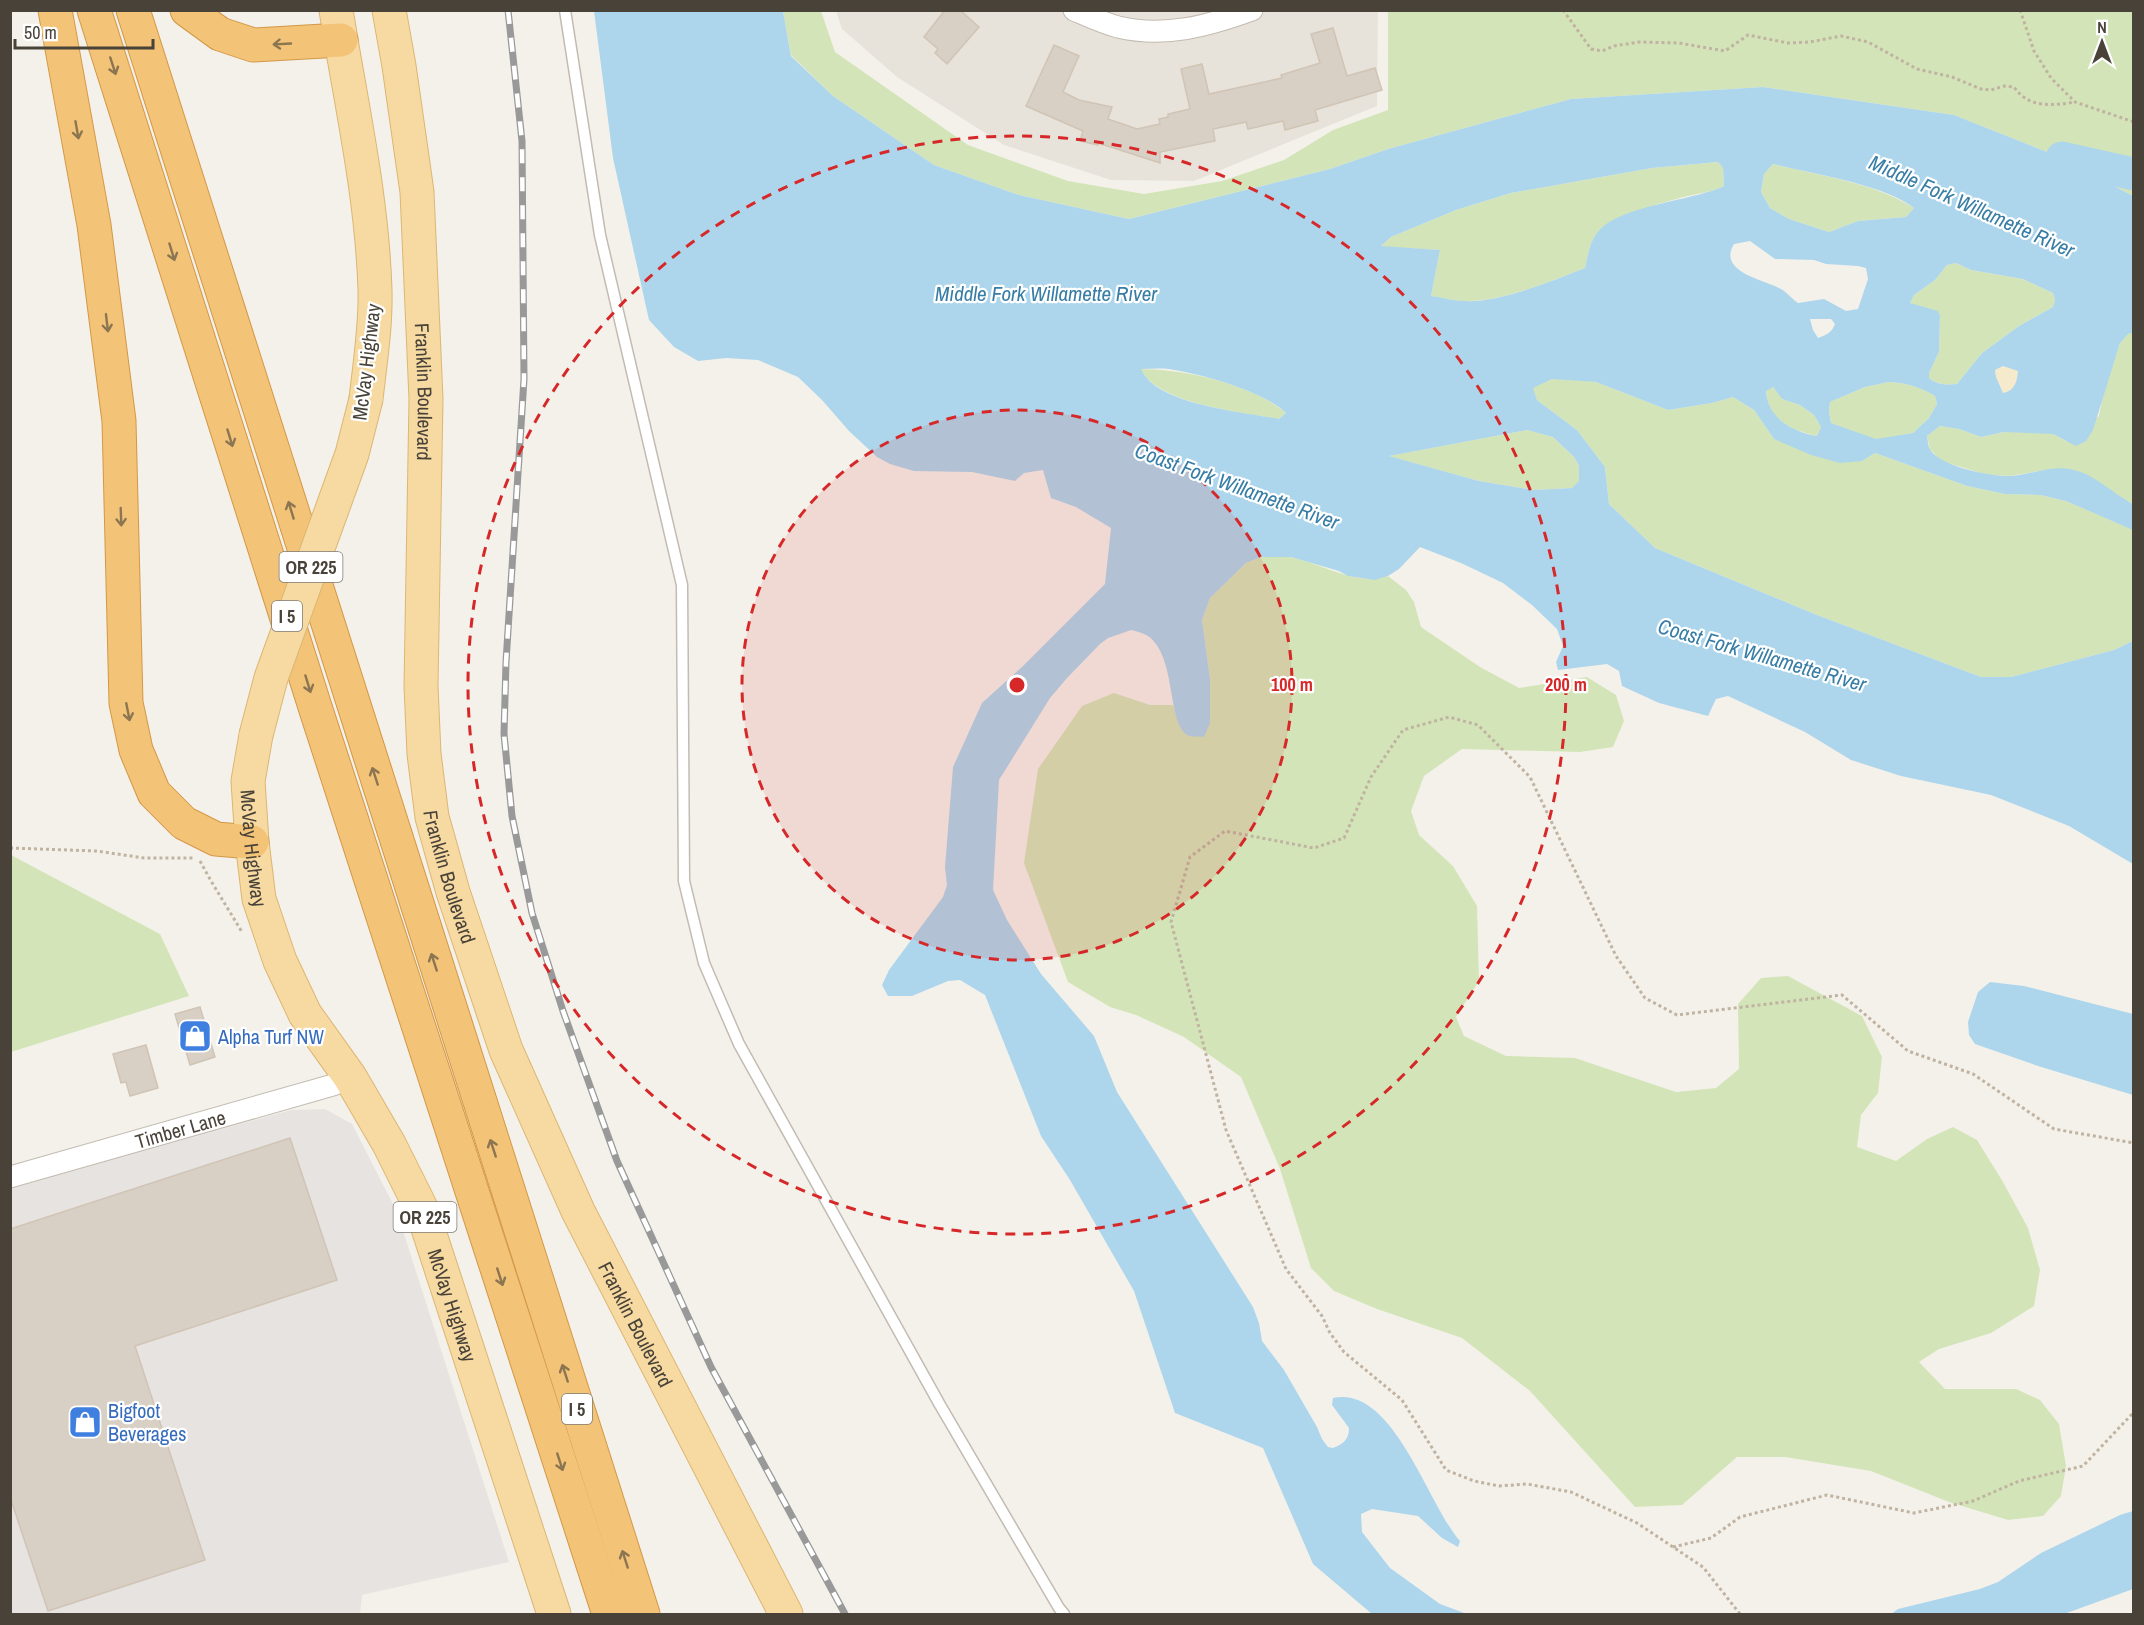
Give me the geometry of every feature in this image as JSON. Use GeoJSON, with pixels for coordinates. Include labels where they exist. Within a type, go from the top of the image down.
{"type":"FeatureCollection","features":[{"type":"Feature","properties":{"kind":"highway"},"geometry":{"type":"LineString","coordinates":[[55,10],[94,225],[119,421],[126,703],[136,750],[154,793],[184,823],[216,839],[252,842]]}},
{"type":"Feature","properties":{"kind":"highway","name":"I 5"},"geometry":{"type":"LineString","coordinates":[[94,10],[316,710],[609,1614]]}},
{"type":"Feature","properties":{"kind":"highway","name":"I 5"},"geometry":{"type":"LineString","coordinates":[[133,10],[643,1614]]}},
{"type":"Feature","properties":{"kind":"highway"},"geometry":{"type":"LineString","coordinates":[[186,10],[220,34],[253,45],[338,25]]}},
{"type":"Feature","properties":{"kind":"main road","name":"Franklin Boulevard"},"geometry":{"type":"LineString","coordinates":[[389,10],[417,192],[426,399],[421,686],[424,754],[432,817],[453,892],[506,1050],[578,1211],[786,1614]]}},
{"type":"Feature","properties":{"kind":"main road"},"geometry":{"type":"LineString","coordinates":[[338,25],[380,43],[399,66]]}},
{"type":"Feature","properties":{"kind":"main road","name":"McVay Highway"},"geometry":{"type":"LineString","coordinates":[[338,25],[368,192],[374,280],[373,342],[366,399],[352,454],[271,678],[256,735],[248,782],[259,899],[280,961],[305,1014],[350,1077],[389,1144],[422,1210],[554,1614]]}},
{"type":"Feature","properties":{"kind":"street"},"geometry":{"type":"LineString","coordinates":[[1074,10],[1118,27],[1171,32],[1216,16],[1252,10]]}},
{"type":"Feature","properties":{"kind":"street","name":"Timber Lane"},"geometry":{"type":"LineString","coordinates":[[10,1177],[333,1085],[350,1077]]}},
{"type":"Feature","properties":{"kind":"lane"},"geometry":{"type":"LineString","coordinates":[[565,10],[600,235],[682,585],[684,881],[704,963],[739,1044],[940,1405],[1064,1614]]}},
{"type":"Feature","properties":{"kind":"path"},"geometry":{"type":"LineString","coordinates":[[1563,10],[1591,49],[1602,51],[1614,46],[1639,42],[1679,43],[1725,51],[1748,35],[1788,43],[1810,42],[1841,36],[1868,42],[1917,69],[1952,76],[1981,89],[2014,87],[2018,94],[2040,105],[2075,102],[2133,122]]}},
{"type":"Feature","properties":{"kind":"path"},"geometry":{"type":"LineString","coordinates":[[2020,10],[2034,51],[2051,78],[2075,102]]}},
{"type":"Feature","properties":{"kind":"path"},"geometry":{"type":"LineString","coordinates":[[1740,1614],[1703,1567],[1637,1523],[1571,1492],[1527,1485],[1491,1484],[1474,1481],[1446,1470],[1402,1400],[1344,1352],[1330,1333],[1322,1316],[1286,1269],[1226,1130],[1171,922],[1190,857],[1225,831],[1314,848],[1344,838],[1371,777],[1403,730],[1449,717],[1478,725],[1530,777],[1616,956],[1645,998],[1677,1015],[1842,995],[1908,1051],[1973,1074],[2054,1130],[2133,1143]]}},
{"type":"Feature","properties":{"kind":"path"},"geometry":{"type":"LineString","coordinates":[[184,823],[211,881],[245,936]]}},
{"type":"Feature","properties":{"kind":"path"},"geometry":{"type":"LineString","coordinates":[[10,848],[97,851],[144,858],[199,857]]}},
{"type":"Feature","properties":{"kind":"path"},"geometry":{"type":"LineString","coordinates":[[1672,1547],[1711,1539],[1740,1517],[1827,1495],[1914,1513],[1973,1501],[2019,1480],[2083,1466],[2133,1412]]}},
{"type":"Feature","properties":{"kind":"shaded area"},"geometry":{"type":"Polygon","coordinates":[[[836,11],[1378,11],[1377,106],[1194,181],[1111,180],[1004,145],[897,77],[842,29],[836,11]]]}},
{"type":"Feature","properties":{"kind":"shaded area"},"geometry":{"type":"Polygon","coordinates":[[[325,1109],[352,1124],[397,1212],[509,1562],[362,1595],[360,1614],[11,1614],[11,1188],[291,1110],[325,1109]]]}},
{"type":"Feature","properties":{"kind":"green space"},"geometry":{"type":"Polygon","coordinates":[[[783,11],[821,11],[835,52],[968,145],[1068,181],[1144,194],[1222,181],[1284,160],[1333,130],[1388,110],[1388,11],[2133,11],[2133,196],[2062,158],[1954,115],[1763,87],[1571,99],[1388,149],[1330,169],[1129,219],[1019,195],[934,165],[833,96],[791,55],[783,11]]]}},
{"type":"Feature","properties":{"kind":"green space"},"geometry":{"type":"Polygon","coordinates":[[[1718,162],[1723,168],[1724,186],[1653,206],[1613,221],[1603,227],[1594,237],[1585,268],[1509,295],[1477,301],[1431,296],[1440,250],[1380,247],[1391,237],[1456,210],[1511,193],[1652,168],[1718,162]]]}},
{"type":"Feature","properties":{"kind":"green space"},"geometry":{"type":"Polygon","coordinates":[[[1773,164],[1864,186],[1899,199],[1914,208],[1906,217],[1858,221],[1829,232],[1789,219],[1770,208],[1761,192],[1764,174],[1773,164]]]}},
{"type":"Feature","properties":{"kind":"green space"},"geometry":{"type":"Polygon","coordinates":[[[1956,263],[1971,270],[2023,279],[2053,293],[2055,300],[2053,307],[2019,326],[1982,353],[1957,384],[1946,384],[1929,378],[1939,352],[1940,316],[1910,303],[1914,295],[1935,280],[1947,265],[1956,263]]]}},
{"type":"Feature","properties":{"kind":"green space"},"geometry":{"type":"Polygon","coordinates":[[[2129,332],[2133,334],[2133,504],[2045,470],[2010,476],[1988,475],[1941,461],[1930,449],[1927,436],[1940,426],[1959,429],[1981,437],[2004,432],[2030,432],[2053,434],[2066,441],[2099,416],[2103,394],[2120,343],[2129,332]]]}},
{"type":"Feature","properties":{"kind":"green space"},"geometry":{"type":"Polygon","coordinates":[[[1140,369],[1177,372],[1217,380],[1255,394],[1286,413],[1279,419],[1224,410],[1183,399],[1150,381],[1140,369]]]}},
{"type":"Feature","properties":{"kind":"green space"},"geometry":{"type":"Polygon","coordinates":[[[1552,378],[1596,382],[1668,410],[1733,397],[1754,410],[1774,439],[1862,461],[1875,453],[1967,486],[2005,494],[2040,495],[2066,501],[2132,529],[2133,641],[2114,650],[2011,677],[1981,677],[1817,615],[1655,548],[1609,504],[1605,467],[1577,430],[1537,400],[1532,387],[1552,378]]]}},
{"type":"Feature","properties":{"kind":"green space"},"geometry":{"type":"Polygon","coordinates":[[[1889,382],[1913,386],[1935,396],[1937,404],[1929,418],[1913,433],[1876,440],[1831,423],[1830,402],[1865,387],[1889,382]]]}},
{"type":"Feature","properties":{"kind":"green space"},"geometry":{"type":"Polygon","coordinates":[[[1773,387],[1782,399],[1800,405],[1814,415],[1821,427],[1817,436],[1798,431],[1776,417],[1768,401],[1766,390],[1773,387]]]}},
{"type":"Feature","properties":{"kind":"green space"},"geometry":{"type":"Polygon","coordinates":[[[1527,430],[1553,437],[1574,457],[1579,466],[1580,481],[1572,488],[1534,490],[1479,481],[1388,456],[1527,430]]]}},
{"type":"Feature","properties":{"kind":"green space"},"geometry":{"type":"Polygon","coordinates":[[[1261,557],[1290,557],[1352,577],[1388,576],[1406,590],[1414,602],[1421,627],[1480,667],[1519,688],[1587,677],[1616,695],[1624,721],[1613,747],[1580,752],[1462,749],[1424,776],[1411,811],[1419,835],[1453,866],[1477,906],[1479,981],[1456,1017],[1464,1036],[1506,1056],[1575,1058],[1676,1092],[1716,1088],[1739,1069],[1738,1004],[1761,978],[1788,976],[1862,1016],[1882,1057],[1878,1093],[1861,1115],[1857,1147],[1896,1161],[1927,1139],[1953,1127],[1977,1140],[2028,1228],[2040,1270],[2034,1306],[1991,1333],[1939,1349],[1919,1362],[1945,1389],[2016,1389],[2040,1400],[2059,1424],[2066,1466],[2061,1496],[2043,1516],[2008,1520],[1949,1502],[1871,1471],[1785,1457],[1737,1457],[1682,1505],[1635,1507],[1530,1391],[1462,1338],[1377,1309],[1334,1291],[1311,1268],[1280,1169],[1241,1077],[1184,1037],[1136,1015],[1110,1007],[1068,982],[1024,863],[1038,769],[1082,706],[1114,693],[1150,705],[1173,705],[1177,718],[1210,723],[1210,679],[1202,620],[1210,598],[1246,563],[1261,557]]]}},
{"type":"Feature","properties":{"kind":"green space"},"geometry":{"type":"Polygon","coordinates":[[[11,855],[160,934],[189,996],[11,1052],[11,855]]]}},
{"type":"Feature","properties":{"kind":"sand"},"geometry":{"type":"Polygon","coordinates":[[[2003,366],[2018,371],[2013,388],[2003,393],[1995,370],[2003,366]]]}},
{"type":"Feature","properties":{"kind":"water"},"geometry":{"type":"Polygon","coordinates":[[[594,11],[783,11],[791,56],[833,96],[934,165],[1019,195],[1129,219],[1330,169],[1388,149],[1571,99],[1763,87],[1954,115],[2062,158],[2133,196],[2133,334],[2129,333],[2120,343],[2093,430],[2086,441],[2076,446],[2053,434],[2004,432],[1981,437],[1959,429],[1940,426],[1927,436],[1929,448],[1943,461],[1991,475],[2010,476],[2058,468],[2082,472],[2133,504],[2133,530],[2066,501],[2040,495],[2005,494],[1967,486],[1875,453],[1862,461],[1840,463],[1811,455],[1774,439],[1754,410],[1733,397],[1668,410],[1596,382],[1552,379],[1533,388],[1537,400],[1577,430],[1605,467],[1609,504],[1655,548],[1817,615],[1981,677],[2011,677],[2114,650],[2133,641],[2133,864],[2069,826],[1991,795],[1901,776],[1851,760],[1805,732],[1728,696],[1716,699],[1708,716],[1659,703],[1622,686],[1619,671],[1607,664],[1558,670],[1556,662],[1563,646],[1557,629],[1532,605],[1503,583],[1420,547],[1399,569],[1375,580],[1348,576],[1339,571],[1291,557],[1261,557],[1246,563],[1210,598],[1202,620],[1210,679],[1210,723],[1204,737],[1190,736],[1183,731],[1174,707],[1164,660],[1157,646],[1148,636],[1131,630],[1108,638],[1050,698],[999,780],[993,890],[1007,920],[1041,974],[1094,1036],[1117,1092],[1253,1307],[1262,1341],[1284,1370],[1322,1439],[1328,1447],[1333,1448],[1348,1436],[1349,1428],[1332,1405],[1333,1398],[1354,1399],[1374,1409],[1407,1451],[1460,1541],[1458,1547],[1442,1538],[1418,1516],[1372,1509],[1361,1514],[1362,1532],[1390,1568],[1440,1604],[1467,1614],[1372,1614],[1313,1564],[1263,1448],[1175,1413],[1134,1291],[1070,1180],[1041,1136],[985,995],[960,980],[948,981],[912,996],[888,996],[882,985],[889,970],[943,897],[947,885],[945,867],[953,767],[982,703],[1023,666],[1105,584],[1111,528],[1076,507],[1051,498],[1043,470],[1024,473],[1015,481],[972,472],[914,471],[890,464],[877,457],[849,431],[798,377],[758,360],[726,358],[698,361],[674,347],[649,320],[613,158],[594,11]],[[1718,162],[1652,168],[1511,193],[1456,210],[1391,237],[1381,246],[1440,250],[1431,296],[1464,301],[1493,299],[1585,268],[1592,241],[1607,224],[1638,210],[1724,186],[1723,168],[1718,162]],[[1773,164],[1764,174],[1761,192],[1770,208],[1789,219],[1829,232],[1858,221],[1906,217],[1914,208],[1885,192],[1866,186],[1773,164]],[[1750,241],[1734,244],[1730,254],[1732,262],[1745,274],[1782,289],[1798,303],[1824,299],[1846,311],[1858,309],[1868,279],[1866,268],[1826,264],[1814,260],[1775,259],[1750,241]],[[1956,263],[1947,265],[1935,280],[1914,295],[1910,303],[1938,311],[1940,316],[1939,352],[1929,378],[1946,384],[1957,384],[1982,353],[2019,326],[2053,307],[2055,300],[2053,293],[2023,279],[1971,270],[1956,263]],[[1810,319],[1818,338],[1827,334],[1835,324],[1831,319],[1810,319]],[[2003,366],[1995,370],[2003,393],[2007,392],[2013,388],[2018,371],[2003,366]],[[1141,369],[1150,381],[1164,391],[1182,399],[1224,410],[1279,419],[1286,413],[1263,398],[1214,379],[1169,369],[1141,369]],[[1889,382],[1865,387],[1830,402],[1831,423],[1876,439],[1913,433],[1929,418],[1937,404],[1935,396],[1924,390],[1908,384],[1889,382]],[[1773,387],[1766,391],[1771,409],[1790,427],[1817,436],[1821,427],[1814,415],[1800,405],[1782,399],[1773,387]],[[1527,430],[1389,456],[1479,481],[1534,490],[1572,488],[1579,481],[1579,466],[1574,457],[1553,437],[1527,430]]]}},
{"type":"Feature","properties":{"kind":"water"},"geometry":{"type":"Polygon","coordinates":[[[1990,982],[2024,986],[2133,1014],[2133,1095],[1975,1044],[1969,1035],[1968,1022],[1978,992],[1990,982]]]}},
{"type":"Feature","properties":{"kind":"water"},"geometry":{"type":"Polygon","coordinates":[[[2133,1511],[2133,1589],[2064,1614],[1891,1614],[1898,1609],[1980,1589],[1998,1582],[2041,1553],[2133,1511]]]}},
{"type":"Feature","properties":{"kind":"building"},"geometry":{"type":"Polygon","coordinates":[[[945,10],[960,10],[979,27],[947,64],[935,53],[938,49],[924,37],[945,10]]]}},
{"type":"Feature","properties":{"kind":"building"},"geometry":{"type":"Polygon","coordinates":[[[1333,28],[1347,76],[1375,68],[1382,90],[1315,110],[1318,121],[1285,130],[1283,121],[1248,129],[1246,122],[1213,129],[1215,141],[1160,152],[1160,163],[1098,143],[1098,145],[1080,141],[1083,131],[1026,106],[1054,45],[1079,56],[1063,92],[1079,100],[1112,107],[1108,119],[1137,129],[1160,124],[1159,119],[1168,117],[1168,114],[1190,109],[1181,69],[1202,64],[1209,94],[1282,78],[1281,75],[1320,63],[1311,34],[1333,28]]]}},
{"type":"Feature","properties":{"kind":"building","name":"Alpha Turf NW"},"geometry":{"type":"Polygon","coordinates":[[[200,1007],[215,1057],[190,1065],[175,1014],[200,1007]]]}},
{"type":"Feature","properties":{"kind":"building"},"geometry":{"type":"Polygon","coordinates":[[[146,1045],[158,1088],[130,1096],[126,1082],[121,1083],[113,1054],[146,1045]]]}},
{"type":"Feature","properties":{"kind":"building","name":"Bigfoot Beverages"},"geometry":{"type":"Polygon","coordinates":[[[290,1138],[337,1280],[135,1346],[205,1560],[48,1611],[10,1497],[10,1229],[290,1138]]]}},
{"type":"Feature","properties":{"kind":"waterway"},"geometry":{"type":"LineString","coordinates":[[2062,158],[2134,174]]}},
{"type":"Feature","properties":{"kind":"railway"},"geometry":{"type":"LineString","coordinates":[[508,10],[522,141],[524,379],[506,662],[504,734],[512,816],[532,913],[563,1011],[617,1161],[711,1367],[845,1614]]}},
{"type":"Feature","properties":{"kind":"place","name":"Alpha Turf NW"},"geometry":{"type":"Point","coordinates":[195,1036]}},
{"type":"Feature","properties":{"kind":"place","name":"Bigfoot Beverages"},"geometry":{"type":"Point","coordinates":[85,1422]}},
{"type":"Feature","properties":{"kind":"water label","name":"Middle Fork Willamette River"},"geometry":{"type":"Point","coordinates":[1972,206]}},
{"type":"Feature","properties":{"kind":"water label","name":"Middle Fork Willamette River"},"geometry":{"type":"Point","coordinates":[1046,293]}},
{"type":"Feature","properties":{"kind":"water label","name":"Coast Fork Willamette River"},"geometry":{"type":"Point","coordinates":[1237,486]}},
{"type":"Feature","properties":{"kind":"water label","name":"Coast Fork Willamette River"},"geometry":{"type":"Point","coordinates":[1762,655]}}]}
